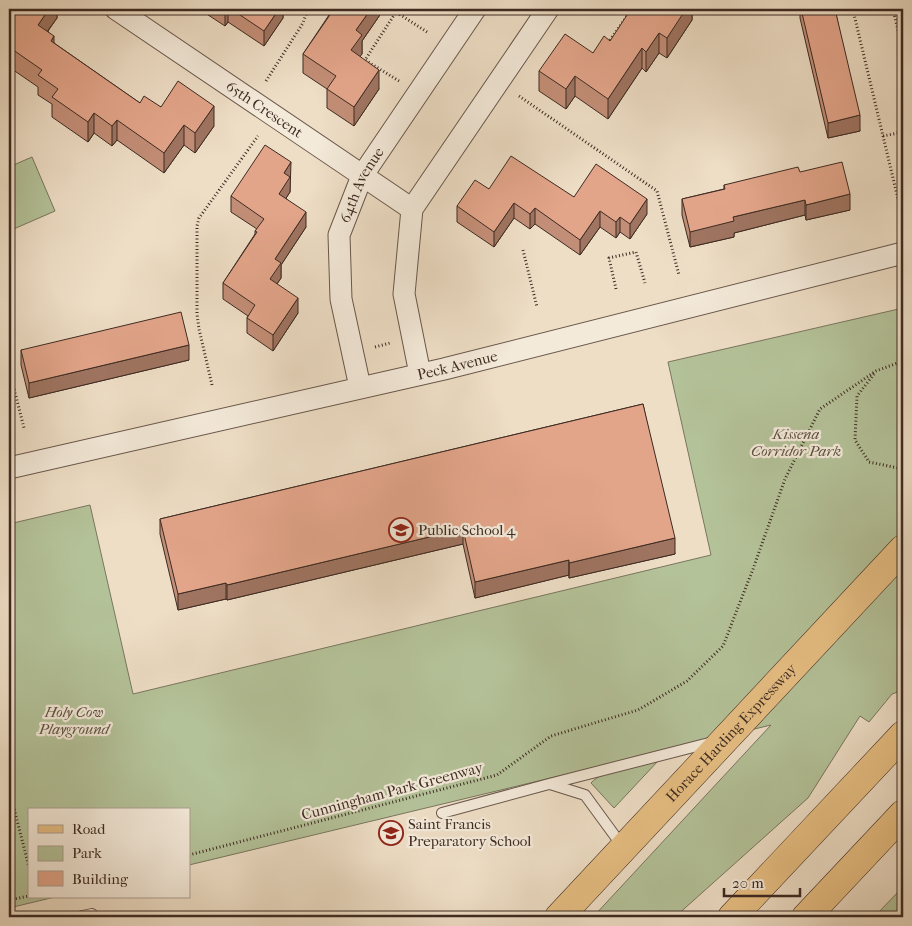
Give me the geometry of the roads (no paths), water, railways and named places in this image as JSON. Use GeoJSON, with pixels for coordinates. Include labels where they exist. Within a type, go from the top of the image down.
{"type":"FeatureCollection","features":[{"type":"Feature","properties":{"kind":"main road","name":"Horace Harding Expressway"},"geometry":{"type":"LineString","coordinates":[[559,917],[903,549]]}},
{"type":"Feature","properties":{"kind":"main road"},"geometry":{"type":"LineString","coordinates":[[732,917],[903,735]]}},
{"type":"Feature","properties":{"kind":"main road"},"geometry":{"type":"LineString","coordinates":[[806,917],[903,814]]}},
{"type":"Feature","properties":{"kind":"street","name":"65th Crescent"},"geometry":{"type":"LineString","coordinates":[[116,9],[412,209]]}},
{"type":"Feature","properties":{"kind":"street","name":"64th Avenue"},"geometry":{"type":"LineString","coordinates":[[360,388],[341,299],[339,235],[362,176],[475,9]]}},
{"type":"Feature","properties":{"kind":"street"},"geometry":{"type":"LineString","coordinates":[[420,374],[404,294],[412,209],[548,9]]}},
{"type":"Feature","properties":{"kind":"street","name":"Peck Avenue"},"geometry":{"type":"LineString","coordinates":[[9,468],[420,374],[903,253]]}},
{"type":"Feature","properties":{"kind":"lane"},"geometry":{"type":"LineString","coordinates":[[442,813],[726,738]]}},
{"type":"Feature","properties":{"kind":"lane"},"geometry":{"type":"LineString","coordinates":[[549,784],[585,795],[623,848]]}},
{"type":"Feature","properties":{"kind":"lane"},"geometry":{"type":"LineString","coordinates":[[78,917],[92,914]]}},
{"type":"Feature","properties":{"kind":"place","name":"Public School 4"},"geometry":{"type":"Point","coordinates":[401,530]}},
{"type":"Feature","properties":{"kind":"place","name":"Saint Francis Preparatory School"},"geometry":{"type":"Point","coordinates":[391,833]}},
{"type":"Feature","properties":{"kind":"park label","name":"Kissena Corridor Park"},"geometry":{"type":"Point","coordinates":[796,442]}},
{"type":"Feature","properties":{"kind":"park label","name":"Holy Cow Playground"},"geometry":{"type":"Point","coordinates":[74,720]}}]}
